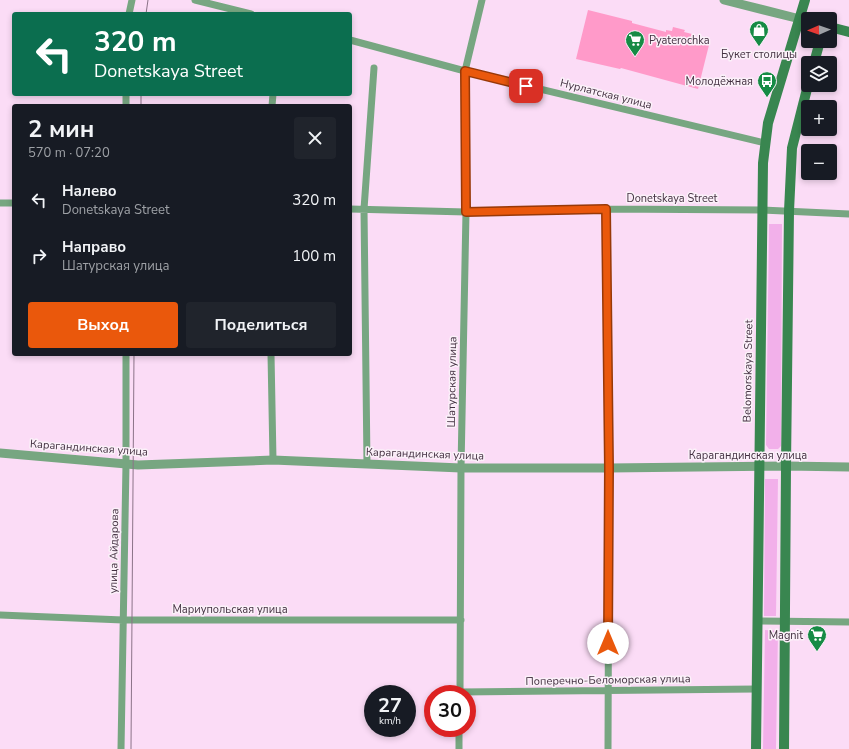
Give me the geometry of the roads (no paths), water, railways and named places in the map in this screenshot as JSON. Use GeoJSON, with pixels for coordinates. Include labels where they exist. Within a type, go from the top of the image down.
{"type":"FeatureCollection","features":[{"type":"Feature","properties":{"kind":"main road","name":"Belomorskaya Street"},"geometry":{"type":"LineString","coordinates":[[804,12],[805,0]]}},
{"type":"Feature","properties":{"kind":"main road","name":"Belomorskaya Street"},"geometry":{"type":"LineString","coordinates":[[756,749],[758,466],[762,210],[765,143],[774,102],[801,28]]}},
{"type":"Feature","properties":{"kind":"main road"},"geometry":{"type":"LineString","coordinates":[[837,29],[849,32]]}},
{"type":"Feature","properties":{"kind":"main road"},"geometry":{"type":"LineString","coordinates":[[784,749],[789,211],[792,148],[806,92]]}},
{"type":"Feature","properties":{"kind":"street"},"geometry":{"type":"LineString","coordinates":[[129,12],[132,0]]}},
{"type":"Feature","properties":{"kind":"street"},"geometry":{"type":"LineString","coordinates":[[195,0],[243,12]]}},
{"type":"Feature","properties":{"kind":"street","name":"Шатурская улица"},"geometry":{"type":"LineString","coordinates":[[460,685],[461,468],[466,212],[465,71],[482,0]]}},
{"type":"Feature","properties":{"kind":"street"},"geometry":{"type":"LineString","coordinates":[[724,0],[801,19]]}},
{"type":"Feature","properties":{"kind":"street","name":"Нурлатская улица"},"geometry":{"type":"LineString","coordinates":[[352,41],[465,71],[765,143]]}},
{"type":"Feature","properties":{"kind":"street"},"geometry":{"type":"LineString","coordinates":[[367,464],[364,209],[374,68]]}},
{"type":"Feature","properties":{"kind":"street"},"geometry":{"type":"LineString","coordinates":[[0,203],[12,203]]}},
{"type":"Feature","properties":{"kind":"street","name":"Donetskaya Street"},"geometry":{"type":"LineString","coordinates":[[352,209],[466,212],[606,209],[762,210],[849,214]]}},
{"type":"Feature","properties":{"kind":"street"},"geometry":{"type":"LineString","coordinates":[[606,209],[609,468],[608,749]]}},
{"type":"Feature","properties":{"kind":"street","name":"улица Айдарова"},"geometry":{"type":"LineString","coordinates":[[121,749],[126,464],[126,356]]}},
{"type":"Feature","properties":{"kind":"street"},"geometry":{"type":"LineString","coordinates":[[271,356],[273,460]]}},
{"type":"Feature","properties":{"kind":"street","name":"Карагандинская улица"},"geometry":{"type":"LineString","coordinates":[[0,453],[138,465],[273,460],[461,468],[758,466],[849,467]]}},
{"type":"Feature","properties":{"kind":"street","name":"Мариупольская улица"},"geometry":{"type":"LineString","coordinates":[[0,615],[123,620],[461,620]]}},
{"type":"Feature","properties":{"kind":"street"},"geometry":{"type":"LineString","coordinates":[[757,621],[849,622]]}},
{"type":"Feature","properties":{"kind":"street","name":"Поперечно-Беломорская улица"},"geometry":{"type":"LineString","coordinates":[[476,693],[756,690]]}},
{"type":"Feature","properties":{"kind":"street"},"geometry":{"type":"LineString","coordinates":[[459,737],[459,749]]}},
{"type":"Feature","properties":{"kind":"tram line"},"geometry":{"type":"LineString","coordinates":[[146,12],[148,0]]}},
{"type":"Feature","properties":{"kind":"tram line"},"geometry":{"type":"LineString","coordinates":[[141,96],[141,104]]}},
{"type":"Feature","properties":{"kind":"tram line"},"geometry":{"type":"LineString","coordinates":[[131,749],[134,356]]}},
{"type":"Feature","properties":{"kind":"place","name":"Букет столицы"},"geometry":{"type":"Point","coordinates":[759,47]}},
{"type":"Feature","properties":{"kind":"place","name":"Pyaterochka"},"geometry":{"type":"Point","coordinates":[635,57]}},
{"type":"Feature","properties":{"kind":"place","name":"Молодёжная"},"geometry":{"type":"Point","coordinates":[767,98]}},
{"type":"Feature","properties":{"kind":"place","name":"Magnit"},"geometry":{"type":"Point","coordinates":[817,652]}}]}
